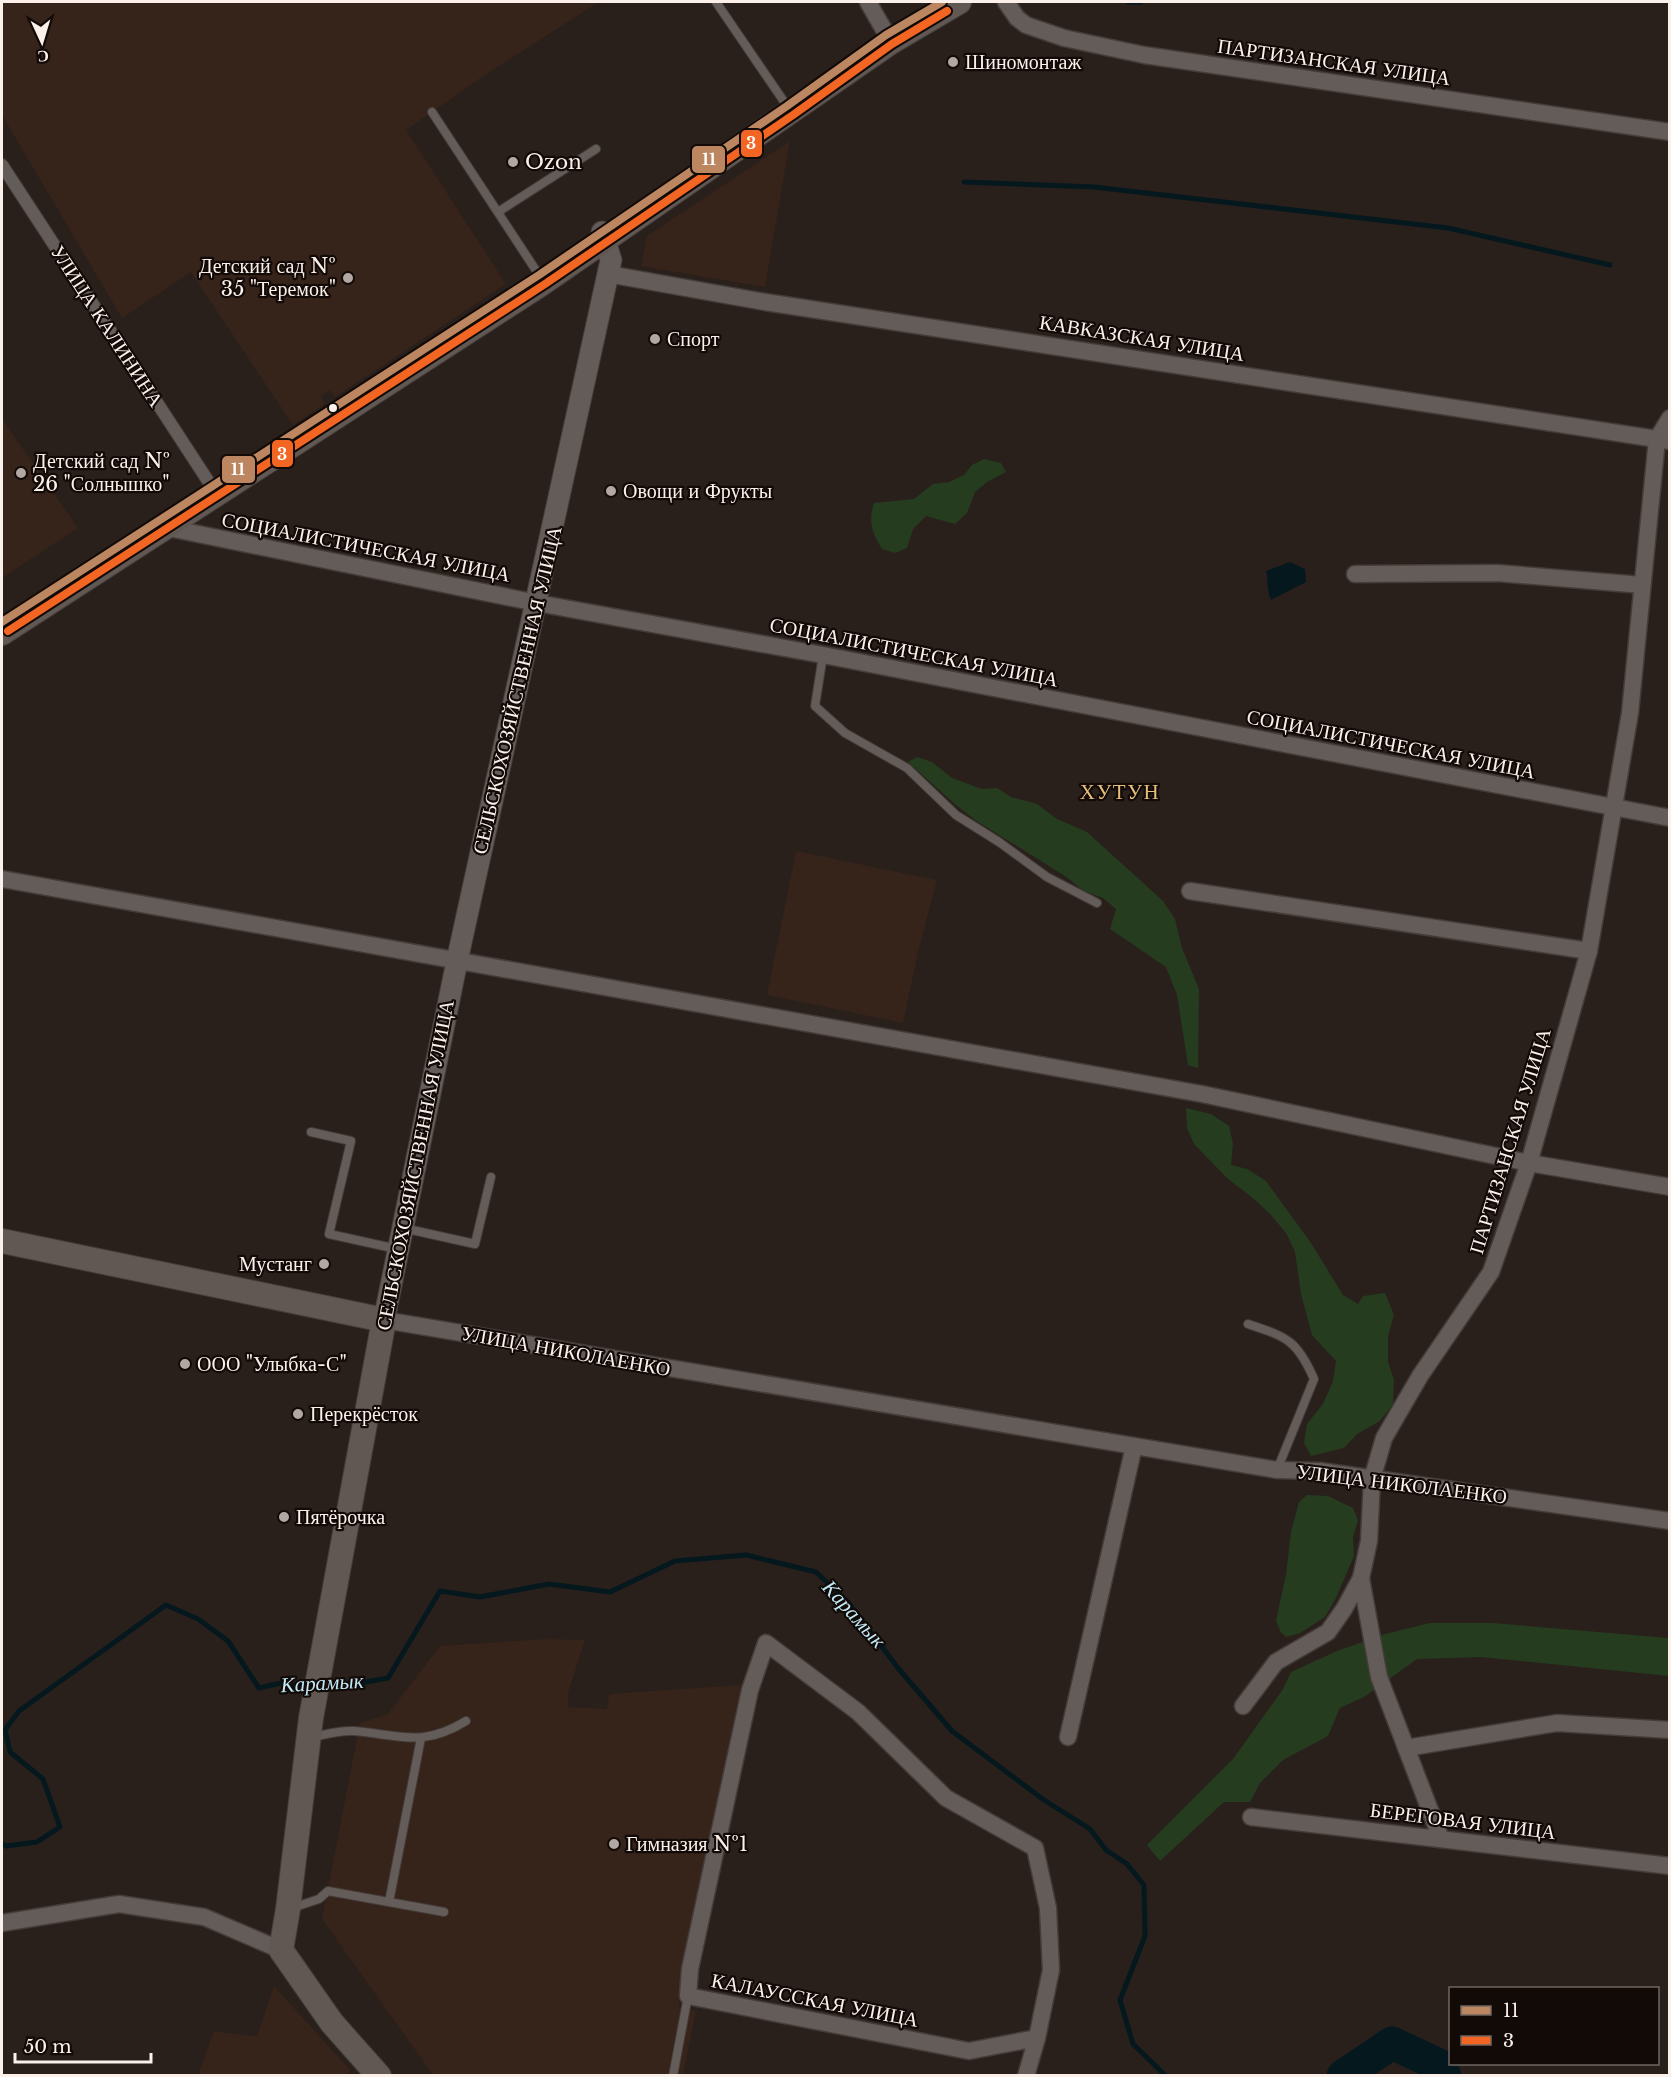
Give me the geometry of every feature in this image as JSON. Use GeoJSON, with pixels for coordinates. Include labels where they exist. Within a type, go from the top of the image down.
{"type":"FeatureCollection","features":[{"type":"Feature","properties":{"kind":"main road"},"geometry":{"type":"LineString","coordinates":[[2,622],[158,526],[604,236],[942,2]]}},
{"type":"Feature","properties":{"kind":"main road"},"geometry":{"type":"LineString","coordinates":[[2,633],[212,487],[420,350],[604,236],[787,105],[889,38],[959,2]]}},
{"type":"Feature","properties":{"kind":"main road","name":"УЛИЦА НИКОЛАЕНКО"},"geometry":{"type":"LineString","coordinates":[[2,1243],[384,1320]]}},
{"type":"Feature","properties":{"kind":"main road","name":"СЕЛЬСКОХОЗЯЙСТВЕННАЯ УЛИЦА"},"geometry":{"type":"LineString","coordinates":[[281,1950],[310,1728],[384,1320]]}},
{"type":"Feature","properties":{"kind":"main road"},"geometry":{"type":"LineString","coordinates":[[281,1950],[332,2023],[379,2076]]}},
{"type":"Feature","properties":{"kind":"street"},"geometry":{"type":"LineString","coordinates":[[868,2],[889,38]]}},
{"type":"Feature","properties":{"kind":"street","name":"ПАРТИЗАНСКАЯ УЛИЦА"},"geometry":{"type":"LineString","coordinates":[[1006,2],[1017,18],[1026,25],[1064,38],[1144,55],[1670,132]]}},
{"type":"Feature","properties":{"kind":"street","name":"УЛИЦА КАЛИНИНА"},"geometry":{"type":"LineString","coordinates":[[2,165],[212,487]]}},
{"type":"Feature","properties":{"kind":"street","name":"СЕЛЬСКОХОЗЯЙСТВЕННАЯ УЛИЦА"},"geometry":{"type":"LineString","coordinates":[[384,1320],[457,961],[611,260],[604,236]]}},
{"type":"Feature","properties":{"kind":"street","name":"КАВКАЗСКАЯ УЛИЦА"},"geometry":{"type":"LineString","coordinates":[[608,274],[765,302],[1663,440]]}},
{"type":"Feature","properties":{"kind":"street","name":"ПАРТИЗАНСКАЯ УЛИЦА"},"geometry":{"type":"LineString","coordinates":[[1441,1839],[1379,1677],[1361,1578],[1369,1541],[1372,1479],[1384,1438],[1414,1386],[1491,1272],[1529,1162],[1589,951],[1630,713],[1642,585],[1663,440],[1670,418]]}},
{"type":"Feature","properties":{"kind":"street","name":"СОЦИАЛИСТИЧЕСКАЯ УЛИЦА"},"geometry":{"type":"LineString","coordinates":[[158,526],[537,603],[824,655],[1670,818]]}},
{"type":"Feature","properties":{"kind":"street"},"geometry":{"type":"LineString","coordinates":[[1355,574],[1497,573],[1642,585]]}},
{"type":"Feature","properties":{"kind":"street"},"geometry":{"type":"LineString","coordinates":[[2,879],[1202,1094],[1529,1162],[1670,1187]]}},
{"type":"Feature","properties":{"kind":"street"},"geometry":{"type":"LineString","coordinates":[[1190,891],[1589,951]]}},
{"type":"Feature","properties":{"kind":"street","name":"УЛИЦА НИКОЛАЕНКО"},"geometry":{"type":"LineString","coordinates":[[384,1320],[1277,1470],[1320,1471],[1670,1521]]}},
{"type":"Feature","properties":{"kind":"street"},"geometry":{"type":"LineString","coordinates":[[1068,1737],[1134,1446]]}},
{"type":"Feature","properties":{"kind":"street"},"geometry":{"type":"LineString","coordinates":[[1243,1706],[1276,1662],[1328,1632],[1361,1578]]}},
{"type":"Feature","properties":{"kind":"street","name":"КАЛАУССКАЯ УЛИЦА"},"geometry":{"type":"LineString","coordinates":[[1026,2076],[1037,2038],[1051,1970],[1048,1908],[1035,1848],[946,1798],[858,1712],[766,1642],[750,1689],[690,1969],[688,1996],[969,2051],[1037,2038]]}},
{"type":"Feature","properties":{"kind":"street"},"geometry":{"type":"LineString","coordinates":[[1406,1748],[1557,1723],[1670,1730]]}},
{"type":"Feature","properties":{"kind":"street","name":"БЕРЕГОВАЯ УЛИЦА"},"geometry":{"type":"LineString","coordinates":[[1251,1817],[1670,1866]]}},
{"type":"Feature","properties":{"kind":"street"},"geometry":{"type":"LineString","coordinates":[[2,1923],[119,1904],[204,1917],[281,1950]]}},
{"type":"Feature","properties":{"kind":"lane"},"geometry":{"type":"LineString","coordinates":[[716,2],[787,105]]}},
{"type":"Feature","properties":{"kind":"lane"},"geometry":{"type":"LineString","coordinates":[[432,112],[539,275]]}},
{"type":"Feature","properties":{"kind":"lane"},"geometry":{"type":"LineString","coordinates":[[498,212],[596,149]]}},
{"type":"Feature","properties":{"kind":"lane"},"geometry":{"type":"LineString","coordinates":[[824,655],[815,706],[845,734],[907,768],[956,815],[999,842],[1047,877],[1097,903]]}},
{"type":"Feature","properties":{"kind":"lane"},"geometry":{"type":"LineString","coordinates":[[311,1132],[351,1141],[329,1234],[398,1250]]}},
{"type":"Feature","properties":{"kind":"lane"},"geometry":{"type":"LineString","coordinates":[[402,1228],[475,1245],[491,1177]]}},
{"type":"Feature","properties":{"kind":"lane"},"geometry":{"type":"LineString","coordinates":[[1248,1324],[1281,1335],[1303,1354],[1314,1379],[1277,1470]]}},
{"type":"Feature","properties":{"kind":"lane"},"geometry":{"type":"LineString","coordinates":[[310,1728],[353,1731],[397,1738],[421,1738],[454,1728],[466,1721]]}},
{"type":"Feature","properties":{"kind":"lane"},"geometry":{"type":"LineString","coordinates":[[388,1902],[421,1738]]}},
{"type":"Feature","properties":{"kind":"lane"},"geometry":{"type":"LineString","coordinates":[[288,1909],[319,1899],[328,1891],[444,1912]]}},
{"type":"Feature","properties":{"kind":"lane"},"geometry":{"type":"LineString","coordinates":[[673,2076],[688,1996]]}},
{"type":"Feature","properties":{"kind":"shaded area"},"geometry":{"type":"Polygon","coordinates":[[[2,2],[599,2],[485,75],[406,130],[506,284],[335,397],[329,390],[321,396],[325,404],[293,425],[191,272],[122,318],[2,115],[2,2]]]}},
{"type":"Feature","properties":{"kind":"shaded area"},"geometry":{"type":"Polygon","coordinates":[[[790,141],[765,287],[641,266],[647,236],[790,141]]]}},
{"type":"Feature","properties":{"kind":"shaded area","name":"Детский сад № 26 \"Солнышко\""},"geometry":{"type":"Polygon","coordinates":[[[2,419],[78,528],[2,578],[2,419]]]}},
{"type":"Feature","properties":{"kind":"shaded area"},"geometry":{"type":"Polygon","coordinates":[[[796,851],[937,880],[918,952],[903,1023],[767,995],[796,851]]]}},
{"type":"Feature","properties":{"kind":"shaded area"},"geometry":{"type":"Polygon","coordinates":[[[546,1639],[585,1640],[568,1693],[568,1707],[607,1709],[609,1694],[741,1685],[683,1962],[679,2007],[696,2011],[683,2075],[433,2075],[322,1919],[360,1723],[388,1714],[440,1646],[546,1639]]]}},
{"type":"Feature","properties":{"kind":"shaded area"},"geometry":{"type":"Polygon","coordinates":[[[274,1986],[350,2070],[348,2075],[198,2075],[214,2031],[257,2037],[274,1986]]]}},
{"type":"Feature","properties":{"kind":"green space"},"geometry":{"type":"Polygon","coordinates":[[[984,459],[1001,463],[1006,472],[987,482],[975,492],[967,513],[955,524],[926,516],[913,529],[907,548],[895,553],[882,549],[872,527],[871,516],[874,503],[914,499],[933,484],[949,482],[964,475],[972,465],[984,459]]]}},
{"type":"Feature","properties":{"kind":"green space"},"geometry":{"type":"Polygon","coordinates":[[[917,757],[932,762],[952,778],[982,789],[997,788],[1011,797],[1037,804],[1057,819],[1087,832],[1163,901],[1175,919],[1182,948],[1199,989],[1198,1068],[1188,1065],[1177,995],[1166,967],[1110,929],[1116,909],[1103,898],[1084,891],[1065,876],[975,820],[908,762],[917,757]]]}},
{"type":"Feature","properties":{"kind":"green space"},"geometry":{"type":"Polygon","coordinates":[[[1186,1108],[1211,1114],[1229,1126],[1233,1144],[1231,1165],[1247,1169],[1266,1181],[1311,1243],[1343,1295],[1358,1304],[1363,1296],[1385,1293],[1394,1315],[1388,1336],[1388,1362],[1394,1380],[1393,1404],[1380,1421],[1357,1434],[1344,1448],[1311,1456],[1304,1443],[1307,1424],[1323,1404],[1333,1381],[1336,1361],[1312,1335],[1301,1294],[1295,1252],[1286,1233],[1270,1214],[1227,1178],[1194,1144],[1187,1128],[1186,1108]]]}},
{"type":"Feature","properties":{"kind":"green space"},"geometry":{"type":"Polygon","coordinates":[[[1307,1495],[1328,1496],[1353,1508],[1358,1520],[1353,1537],[1354,1556],[1325,1617],[1300,1633],[1286,1637],[1280,1631],[1276,1620],[1286,1575],[1291,1532],[1299,1502],[1307,1495]]]}},
{"type":"Feature","properties":{"kind":"green space"},"geometry":{"type":"Polygon","coordinates":[[[1430,1623],[1493,1623],[1669,1638],[1669,1676],[1481,1657],[1417,1659],[1364,1697],[1340,1708],[1328,1736],[1283,1760],[1260,1783],[1250,1802],[1224,1802],[1160,1861],[1147,1845],[1233,1759],[1283,1689],[1291,1672],[1337,1651],[1385,1634],[1430,1623]]]}},
{"type":"Feature","properties":{"kind":"water"},"geometry":{"type":"Polygon","coordinates":[[[1290,562],[1305,569],[1306,582],[1271,600],[1266,571],[1290,562]]]}},
{"type":"Feature","properties":{"kind":"waterway"},"geometry":{"type":"LineString","coordinates":[[1128,2],[1141,2]]}},
{"type":"Feature","properties":{"kind":"waterway"},"geometry":{"type":"LineString","coordinates":[[964,182],[1094,187],[1448,228],[1610,265]]}},
{"type":"Feature","properties":{"kind":"waterway","name":"Карамык"},"geometry":{"type":"LineString","coordinates":[[323,1686],[349,1685],[388,1678],[440,1591],[480,1597],[549,1584],[610,1592],[675,1561],[746,1555],[816,1572],[848,1602],[898,1668],[952,1731],[1044,1800],[1090,1829],[1106,1850],[1127,1864],[1144,1885],[1145,1936],[1120,2000],[1133,2044],[1166,2076]]}},
{"type":"Feature","properties":{"kind":"waterway","name":"Карамык"},"geometry":{"type":"LineString","coordinates":[[2,1844],[6,1846],[37,1842],[60,1827],[43,1779],[10,1752],[5,1730],[19,1711],[166,1605],[198,1619],[228,1641],[259,1688],[286,1682],[298,1687],[311,1686]]}},
{"type":"Feature","properties":{"kind":"waterway"},"geometry":{"type":"LineString","coordinates":[[1343,2076],[1392,2043],[1439,2065],[1445,2076]]}},
{"type":"Feature","properties":{"kind":"transit line","name":"11"},"geometry":{"type":"LineString","coordinates":[[2,622],[539,275],[787,106],[886,35],[942,2]]}},
{"type":"Feature","properties":{"kind":"transit line","name":"3"},"geometry":{"type":"LineString","coordinates":[[8,631],[545,284],[793,115],[892,44],[947,11]]}},
{"type":"Feature","properties":{"kind":"place","name":"Шиномонтаж"},"geometry":{"type":"Point","coordinates":[953,62]}},
{"type":"Feature","properties":{"kind":"place","name":"Ozon"},"geometry":{"type":"Point","coordinates":[513,162]}},
{"type":"Feature","properties":{"kind":"place","name":"Детский сад № 35 \"Теремок\""},"geometry":{"type":"Point","coordinates":[348,278]}},
{"type":"Feature","properties":{"kind":"place","name":"Спорт"},"geometry":{"type":"Point","coordinates":[655,339]}},
{"type":"Feature","properties":{"kind":"place","name":"Детский сад № 26 \"Солнышко\""},"geometry":{"type":"Point","coordinates":[21,473]}},
{"type":"Feature","properties":{"kind":"place","name":"Овощи и Фрукты"},"geometry":{"type":"Point","coordinates":[611,491]}},
{"type":"Feature","properties":{"kind":"place","name":"Мустанг"},"geometry":{"type":"Point","coordinates":[324,1264]}},
{"type":"Feature","properties":{"kind":"place","name":"ООО \"Улыбка-С\""},"geometry":{"type":"Point","coordinates":[185,1364]}},
{"type":"Feature","properties":{"kind":"place","name":"Перекрёсток"},"geometry":{"type":"Point","coordinates":[298,1414]}},
{"type":"Feature","properties":{"kind":"place","name":"Пятёрочка"},"geometry":{"type":"Point","coordinates":[284,1517]}},
{"type":"Feature","properties":{"kind":"place","name":"Гимназия №1"},"geometry":{"type":"Point","coordinates":[614,1844]}},
{"type":"Feature","properties":{"kind":"district","name":"ХУТУН"},"geometry":{"type":"Point","coordinates":[1120,792]}}]}
